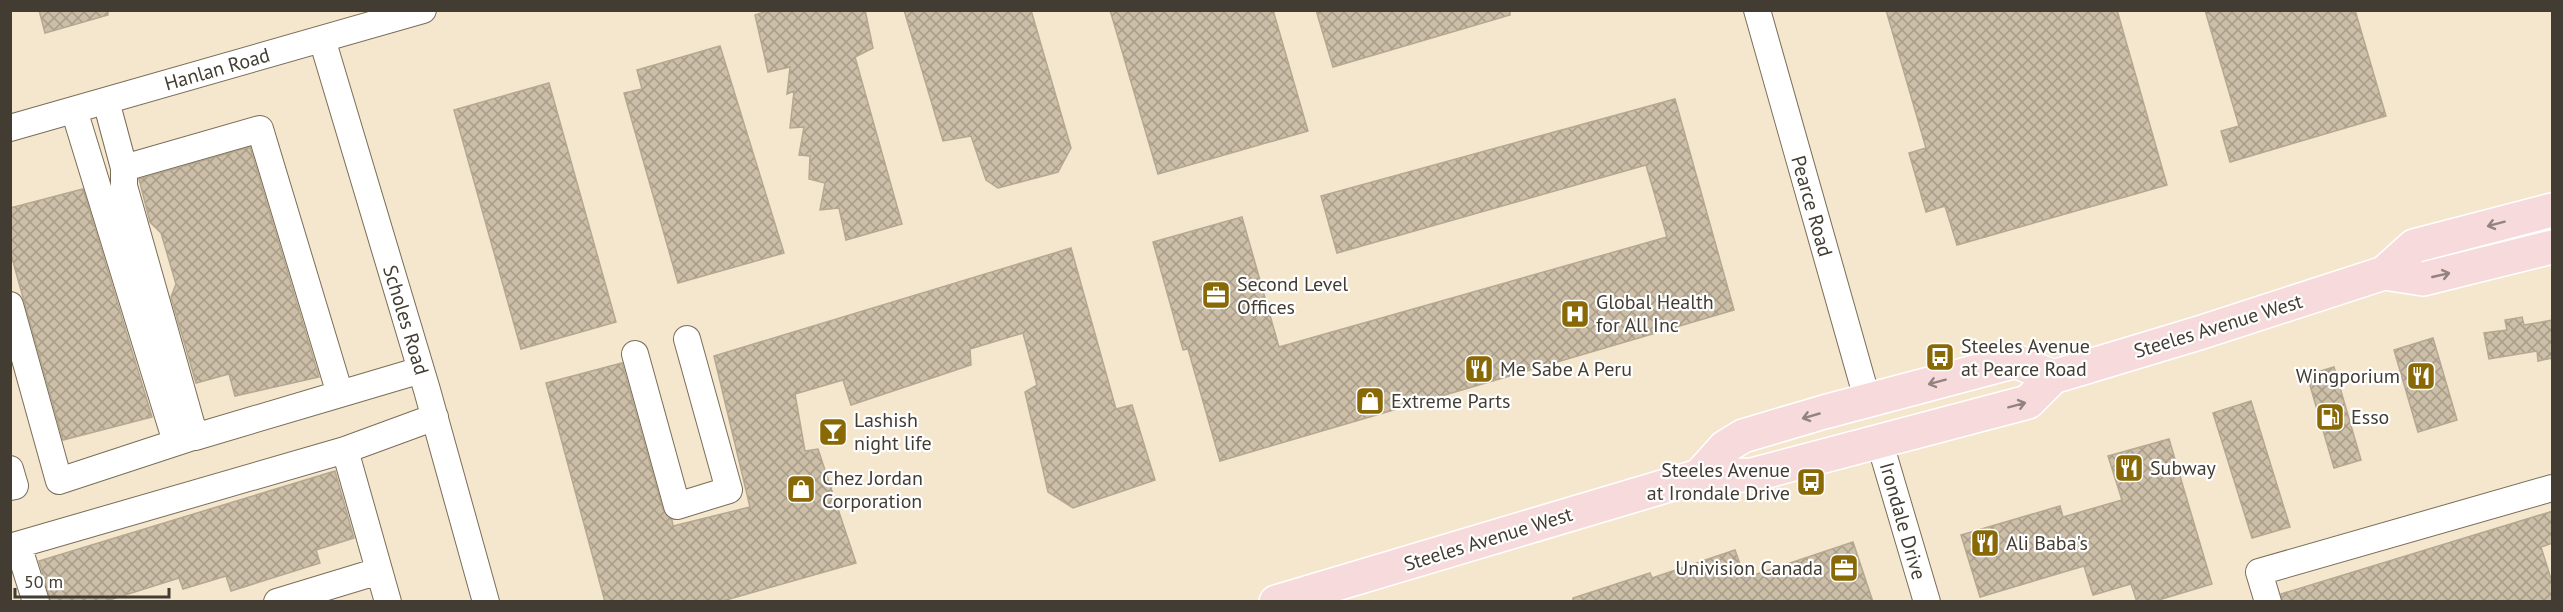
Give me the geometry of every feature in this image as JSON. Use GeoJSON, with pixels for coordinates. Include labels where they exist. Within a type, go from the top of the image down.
{"type":"FeatureCollection","features":[{"type":"Feature","properties":{"kind":"main road","name":"Steeles Avenue West"},"geometry":{"type":"LineString","coordinates":[[1276,602],[1699,476],[1752,475],[2028,402],[2053,377],[2384,273],[2414,246],[2553,210]]}},
{"type":"Feature","properties":{"kind":"main road","name":"Steeles Avenue West"},"geometry":{"type":"LineString","coordinates":[[2384,273],[2423,279],[2553,247]]}},
{"type":"Feature","properties":{"kind":"main road"},"geometry":{"type":"LineString","coordinates":[[1699,476],[1725,447],[1743,436],[2016,361],[2053,377]]}},
{"type":"Feature","properties":{"kind":"main road"},"geometry":{"type":"LineString","coordinates":[[1868,402],[1879,440]]}},
{"type":"Feature","properties":{"kind":"street","name":"Hanlan Road"},"geometry":{"type":"LineString","coordinates":[[10,128],[423,10]]}},
{"type":"Feature","properties":{"kind":"street","name":"Pearce Road"},"geometry":{"type":"LineString","coordinates":[[1757,10],[1868,402]]}},
{"type":"Feature","properties":{"kind":"street","name":"Scholes Road"},"geometry":{"type":"LineString","coordinates":[[322,39],[422,370],[479,600]]}},
{"type":"Feature","properties":{"kind":"street"},"geometry":{"type":"LineString","coordinates":[[105,101],[124,168],[124,186],[185,440]]}},
{"type":"Feature","properties":{"kind":"street"},"geometry":{"type":"LineString","coordinates":[[74,110],[185,440]]}},
{"type":"Feature","properties":{"kind":"street"},"geometry":{"type":"LineString","coordinates":[[124,168],[260,129],[340,394]]}},
{"type":"Feature","properties":{"kind":"street"},"geometry":{"type":"LineString","coordinates":[[10,305],[59,481],[185,440],[422,370]]}},
{"type":"Feature","properties":{"kind":"street"},"geometry":{"type":"LineString","coordinates":[[635,354],[677,506],[729,490],[687,339]]}},
{"type":"Feature","properties":{"kind":"street"},"geometry":{"type":"LineString","coordinates":[[36,602],[14,546],[345,450],[435,417]]}},
{"type":"Feature","properties":{"kind":"street","name":"Irondale Drive"},"geometry":{"type":"LineString","coordinates":[[1879,440],[1927,602]]}},
{"type":"Feature","properties":{"kind":"street"},"geometry":{"type":"LineString","coordinates":[[345,450],[388,602]]}},
{"type":"Feature","properties":{"kind":"street"},"geometry":{"type":"LineString","coordinates":[[10,469],[15,486],[10,487]]}},
{"type":"Feature","properties":{"kind":"street"},"geometry":{"type":"LineString","coordinates":[[2268,602],[2259,572],[2553,488]]}},
{"type":"Feature","properties":{"kind":"street"},"geometry":{"type":"LineString","coordinates":[[277,602],[379,571]]}},
{"type":"Feature","properties":{"kind":"building"},"geometry":{"type":"Polygon","coordinates":[[[39,10],[108,10],[108,15],[45,33],[39,10]]]}},
{"type":"Feature","properties":{"kind":"building"},"geometry":{"type":"Polygon","coordinates":[[[770,10],[865,10],[873,48],[855,57],[902,224],[846,240],[839,208],[820,210],[825,183],[809,179],[810,156],[799,155],[804,127],[790,128],[794,91],[787,94],[790,67],[768,72],[755,15],[770,10]]]}},
{"type":"Feature","properties":{"kind":"building"},"geometry":{"type":"Polygon","coordinates":[[[904,10],[1031,10],[1071,148],[1058,172],[998,188],[986,180],[971,136],[943,141],[904,10]]]}},
{"type":"Feature","properties":{"kind":"building"},"geometry":{"type":"Polygon","coordinates":[[[1110,10],[1273,10],[1308,131],[1158,174],[1110,10]]]}},
{"type":"Feature","properties":{"kind":"building"},"geometry":{"type":"Polygon","coordinates":[[[1316,10],[1510,10],[1510,15],[1333,67],[1316,10]]]}},
{"type":"Feature","properties":{"kind":"building"},"geometry":{"type":"Polygon","coordinates":[[[1886,10],[2117,10],[2167,185],[1957,245],[1945,206],[1926,212],[1909,153],[1926,148],[1886,10]]]}},
{"type":"Feature","properties":{"kind":"building"},"geometry":{"type":"Polygon","coordinates":[[[2205,10],[2355,10],[2386,116],[2230,162],[2221,131],[2239,126],[2205,10]]]}},
{"type":"Feature","properties":{"kind":"building"},"geometry":{"type":"Polygon","coordinates":[[[720,46],[784,253],[678,283],[624,93],[642,89],[637,70],[720,46]]]}},
{"type":"Feature","properties":{"kind":"building"},"geometry":{"type":"Polygon","coordinates":[[[549,83],[616,322],[521,349],[454,110],[549,83]]]}},
{"type":"Feature","properties":{"kind":"building"},"geometry":{"type":"Polygon","coordinates":[[[1675,99],[1734,310],[1220,461],[1188,349],[1183,350],[1153,242],[1242,217],[1279,347],[1667,237],[1646,165],[1337,253],[1321,196],[1675,99]]]}},
{"type":"Feature","properties":{"kind":"building"},"geometry":{"type":"Polygon","coordinates":[[[250,147],[319,377],[235,396],[229,374],[196,383],[171,297],[176,284],[161,233],[150,222],[139,179],[250,147]]]}},
{"type":"Feature","properties":{"kind":"building"},"geometry":{"type":"Polygon","coordinates":[[[83,189],[152,417],[63,440],[10,251],[10,208],[83,189]]]}},
{"type":"Feature","properties":{"kind":"building"},"geometry":{"type":"Polygon","coordinates":[[[1071,248],[1116,409],[1132,405],[1155,480],[1073,508],[1048,492],[1025,392],[1037,385],[1023,333],[970,349],[971,365],[851,405],[843,380],[795,394],[805,451],[818,449],[856,563],[719,602],[605,602],[546,383],[622,363],[663,510],[672,520],[673,526],[750,507],[714,356],[1071,248]]]}},
{"type":"Feature","properties":{"kind":"building"},"geometry":{"type":"Polygon","coordinates":[[[2522,317],[2524,325],[2553,320],[2553,358],[2538,361],[2537,351],[2489,359],[2484,333],[2507,330],[2505,320],[2522,317]]]}},
{"type":"Feature","properties":{"kind":"building"},"geometry":{"type":"Polygon","coordinates":[[[2433,338],[2457,420],[2418,432],[2394,350],[2433,338]]]}},
{"type":"Feature","properties":{"kind":"building"},"geometry":{"type":"Polygon","coordinates":[[[2334,367],[2361,460],[2334,468],[2307,375],[2334,367]]]}},
{"type":"Feature","properties":{"kind":"building"},"geometry":{"type":"Polygon","coordinates":[[[2251,401],[2290,527],[2252,538],[2213,413],[2251,401]]]}},
{"type":"Feature","properties":{"kind":"building"},"geometry":{"type":"Polygon","coordinates":[[[2169,439],[2212,584],[2152,602],[2137,602],[2131,584],[2093,595],[2084,566],[1980,597],[1961,535],[2060,506],[2063,517],[2122,500],[2108,456],[2169,439]]]}},
{"type":"Feature","properties":{"kind":"building"},"geometry":{"type":"Polygon","coordinates":[[[335,471],[354,538],[316,550],[320,563],[231,591],[226,576],[183,589],[179,578],[103,602],[51,602],[39,561],[335,471]]]}},
{"type":"Feature","properties":{"kind":"building"},"geometry":{"type":"Polygon","coordinates":[[[2553,511],[2553,543],[2541,547],[2553,585],[2553,602],[2283,602],[2281,594],[2553,511]]]}},
{"type":"Feature","properties":{"kind":"building"},"geometry":{"type":"Polygon","coordinates":[[[1853,542],[1873,602],[1573,602],[1573,598],[1650,573],[1652,578],[1735,550],[1745,578],[1853,542]]]}},
{"type":"Feature","properties":{"kind":"place","name":"Second Level Offices"},"geometry":{"type":"Point","coordinates":[1216,295]}},
{"type":"Feature","properties":{"kind":"place","name":"Global Health for All Inc"},"geometry":{"type":"Point","coordinates":[1575,314]}},
{"type":"Feature","properties":{"kind":"place","name":"Steeles Avenue at Pearce Road"},"geometry":{"type":"Point","coordinates":[1940,357]}},
{"type":"Feature","properties":{"kind":"place","name":"Me Sabe A Peru"},"geometry":{"type":"Point","coordinates":[1479,369]}},
{"type":"Feature","properties":{"kind":"place","name":"Wingporium"},"geometry":{"type":"Point","coordinates":[2421,376]}},
{"type":"Feature","properties":{"kind":"place","name":"Extreme Parts"},"geometry":{"type":"Point","coordinates":[1370,401]}},
{"type":"Feature","properties":{"kind":"place","name":"Esso"},"geometry":{"type":"Point","coordinates":[2330,417]}},
{"type":"Feature","properties":{"kind":"place","name":"Lashish night life"},"geometry":{"type":"Point","coordinates":[833,432]}},
{"type":"Feature","properties":{"kind":"place","name":"Subway"},"geometry":{"type":"Point","coordinates":[2129,468]}},
{"type":"Feature","properties":{"kind":"place","name":"Steeles Avenue at Irondale Drive"},"geometry":{"type":"Point","coordinates":[1811,482]}},
{"type":"Feature","properties":{"kind":"place","name":"Chez Jordan Corporation"},"geometry":{"type":"Point","coordinates":[801,489]}},
{"type":"Feature","properties":{"kind":"place","name":"Ali Baba's"},"geometry":{"type":"Point","coordinates":[1985,543]}},
{"type":"Feature","properties":{"kind":"place","name":"Univision Canada"},"geometry":{"type":"Point","coordinates":[1844,568]}}]}
